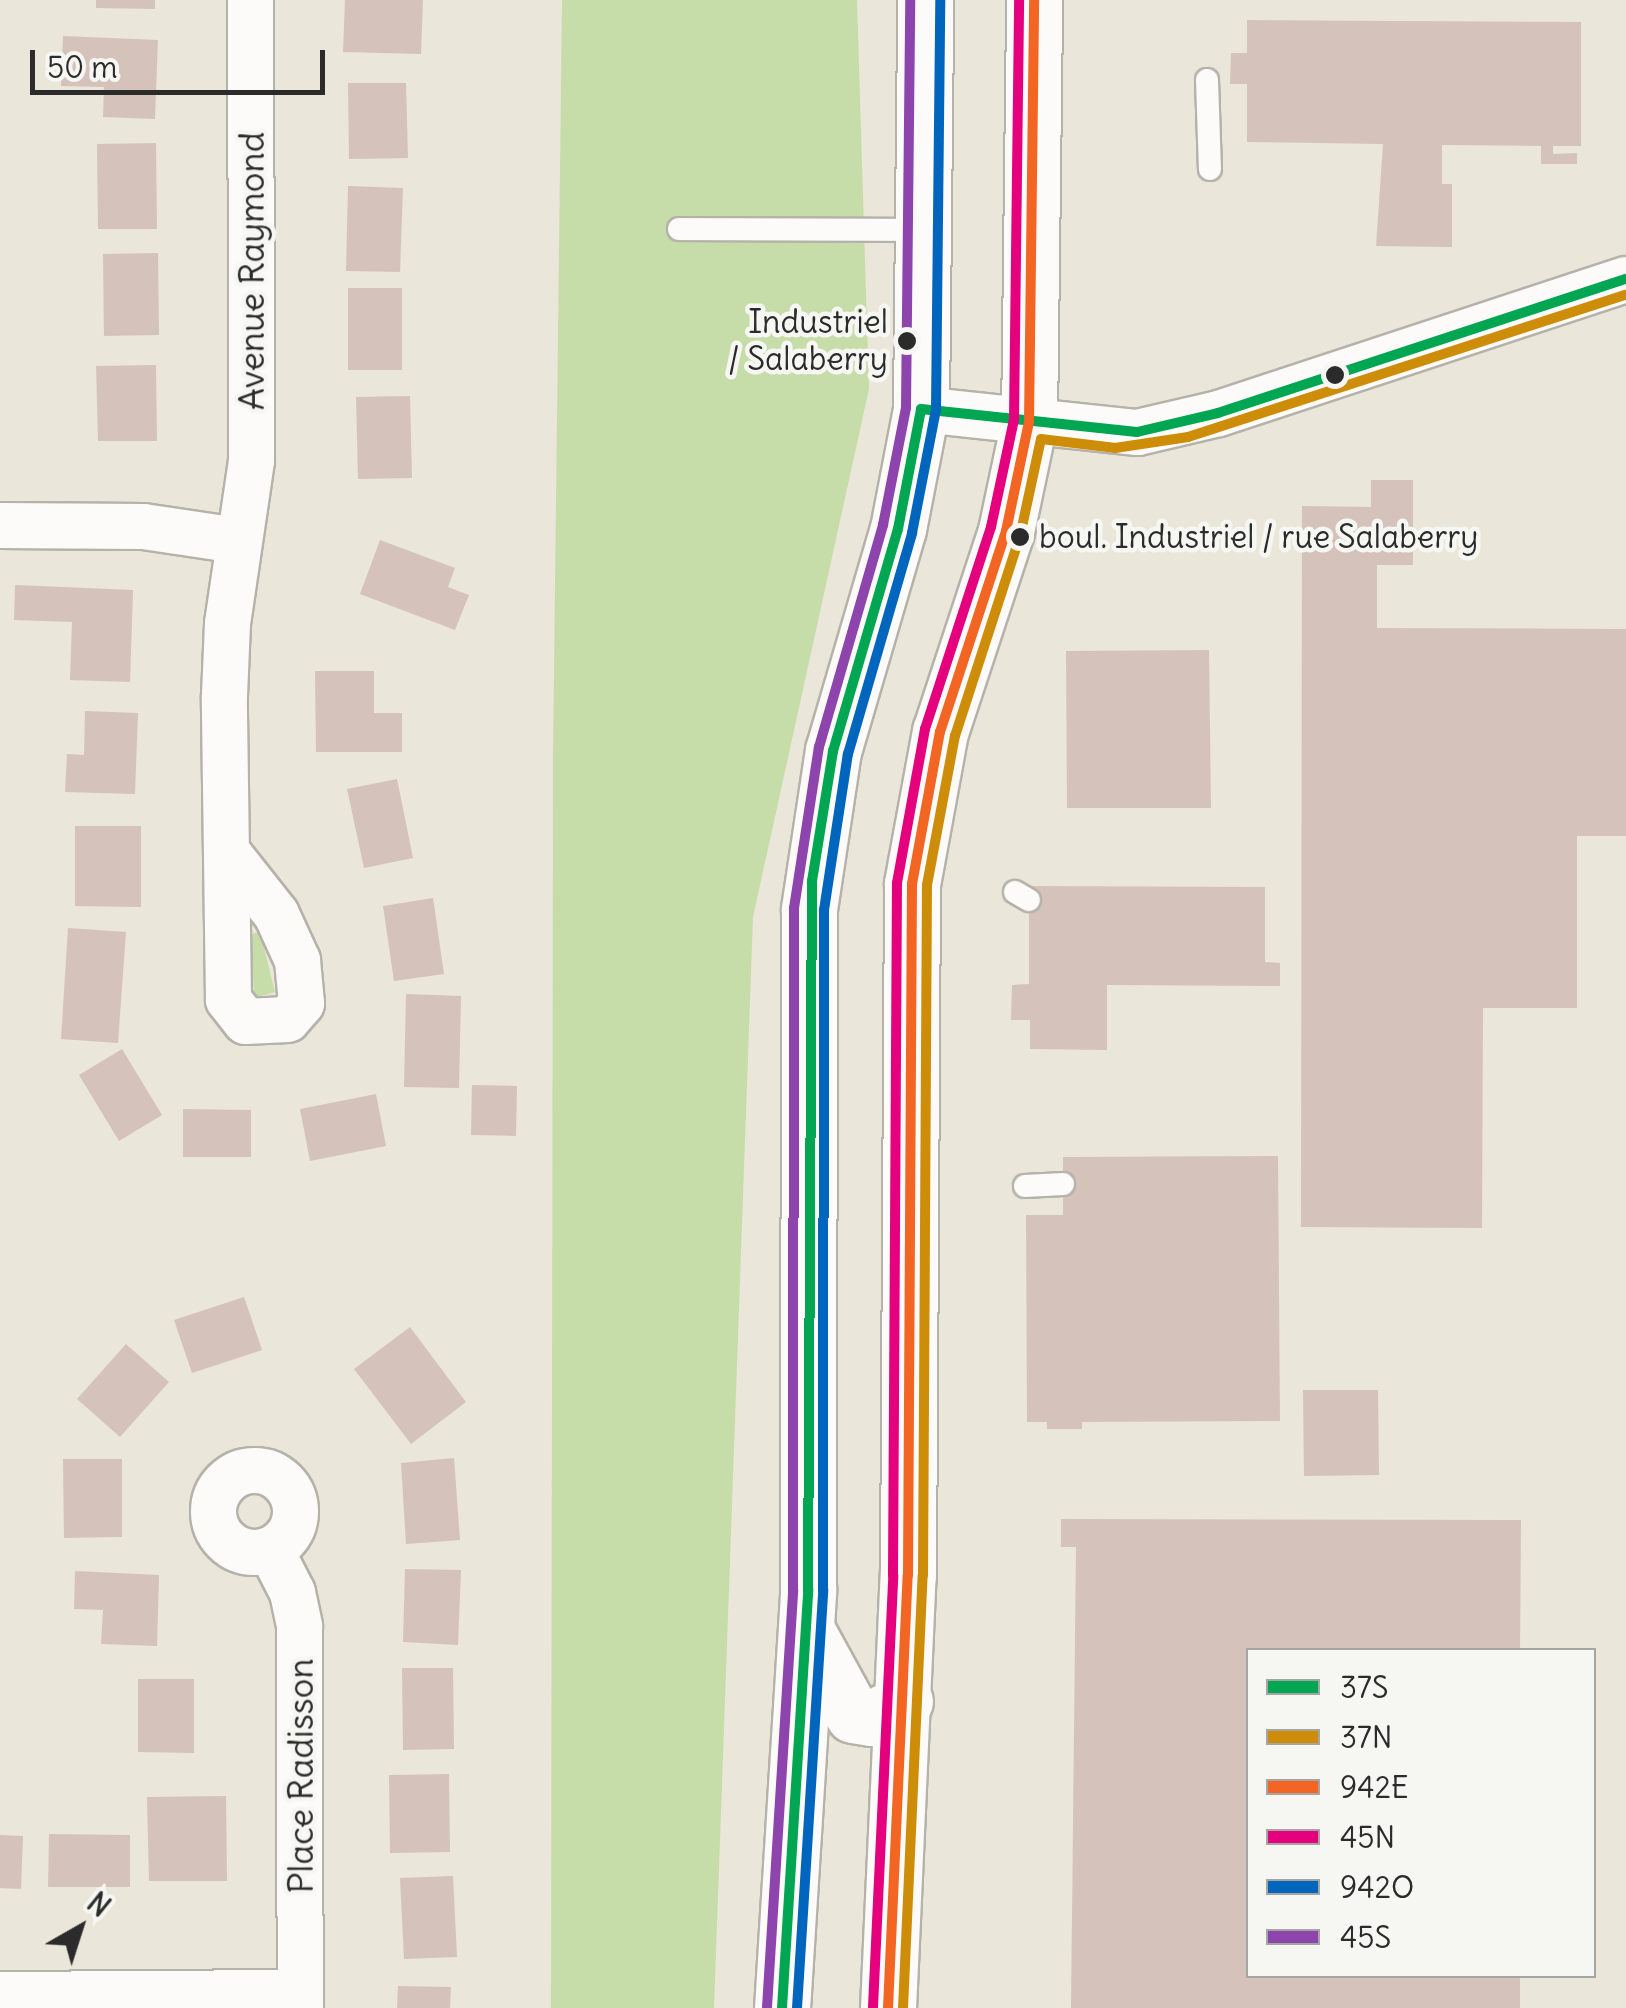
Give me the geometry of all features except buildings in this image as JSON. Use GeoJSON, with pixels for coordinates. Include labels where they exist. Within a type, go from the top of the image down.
{"type":"FeatureCollection","features":[{"type":"Feature","properties":{"kind":"street","name":"Avenue Raymond"},"geometry":{"type":"LineString","coordinates":[[227,852],[224,695],[237,540],[251,460],[250,0]]}},
{"type":"Feature","properties":{"kind":"street"},"geometry":{"type":"LineString","coordinates":[[782,2008],[806,1628],[812,881],[833,751],[898,530],[921,409],[925,0]]}},
{"type":"Feature","properties":{"kind":"street"},"geometry":{"type":"LineString","coordinates":[[888,2008],[906,1701],[912,884],[940,732],[1006,532],[1029,422],[1034,0]]}},
{"type":"Feature","properties":{"kind":"street"},"geometry":{"type":"LineString","coordinates":[[921,409],[1114,433],[1185,422],[1626,279]]}},
{"type":"Feature","properties":{"kind":"street"},"geometry":{"type":"LineString","coordinates":[[0,525],[143,526],[237,540]]}},
{"type":"Feature","properties":{"kind":"street","name":"Place Radisson"},"geometry":{"type":"LineString","coordinates":[[270,1550],[292,1592],[299,1626],[300,2000]]}},
{"type":"Feature","properties":{"kind":"street"},"geometry":{"type":"LineString","coordinates":[[806,1628],[853,1715],[872,1718],[906,1701]]}},
{"type":"Feature","properties":{"kind":"street"},"geometry":{"type":"LineString","coordinates":[[0,1994],[300,2000]]}},
{"type":"Feature","properties":{"kind":"lane"},"geometry":{"type":"LineString","coordinates":[[1207,80],[1210,170]]}},
{"type":"Feature","properties":{"kind":"lane"},"geometry":{"type":"LineString","coordinates":[[679,228],[925,230]]}},
{"type":"Feature","properties":{"kind":"lane"},"geometry":{"type":"LineString","coordinates":[[1025,1186],[1063,1184]]}},
{"type":"Feature","properties":{"kind":"green space"},"geometry":{"type":"Polygon","coordinates":[[[562,0],[857,0],[869,389],[753,917],[714,2008],[551,2008],[553,755],[562,0]]]}},
{"type":"Feature","properties":{"kind":"green space"},"geometry":{"type":"Polygon","coordinates":[[[260,932],[275,992],[254,998],[251,934],[260,932]]]}},
{"type":"Feature","properties":{"kind":"transit line","name":"45S"},"geometry":{"type":"LineString","coordinates":[[767,2007],[793,1590],[794,908],[819,747],[883,525],[906,408],[910,0]]}},
{"type":"Feature","properties":{"kind":"transit line","name":"942O"},"geometry":{"type":"LineString","coordinates":[[797,2008],[823,1590],[824,910],[848,754],[912,533],[936,410],[940,0]]}},
{"type":"Feature","properties":{"kind":"transit line","name":"45N"},"geometry":{"type":"LineString","coordinates":[[873,2007],[893,1575],[897,883],[925,729],[991,527],[1014,420],[1019,0]]}},
{"type":"Feature","properties":{"kind":"transit line","name":"942E"},"geometry":{"type":"LineString","coordinates":[[888,2008],[908,1575],[912,884],[940,732],[1006,531],[1029,422],[1034,0]]}},
{"type":"Feature","properties":{"kind":"transit line","name":"37S"},"geometry":{"type":"LineString","coordinates":[[782,2008],[808,1590],[812,881],[833,751],[898,529],[921,409],[1137,432],[1218,413],[1626,279]]}},
{"type":"Feature","properties":{"kind":"transit line","name":"37N"},"geometry":{"type":"LineString","coordinates":[[903,2008],[923,1575],[927,885],[955,736],[1020,536],[1041,439],[1115,448],[1188,437],[1626,295]]}},
{"type":"Feature","properties":{"kind":"place","name":"Industriel / Salaberry"},"geometry":{"type":"Point","coordinates":[907,341]}},
{"type":"Feature","properties":{"kind":"place","name":"boul. Industriel / rue Salaberry"},"geometry":{"type":"Point","coordinates":[1020,537]}}]}
